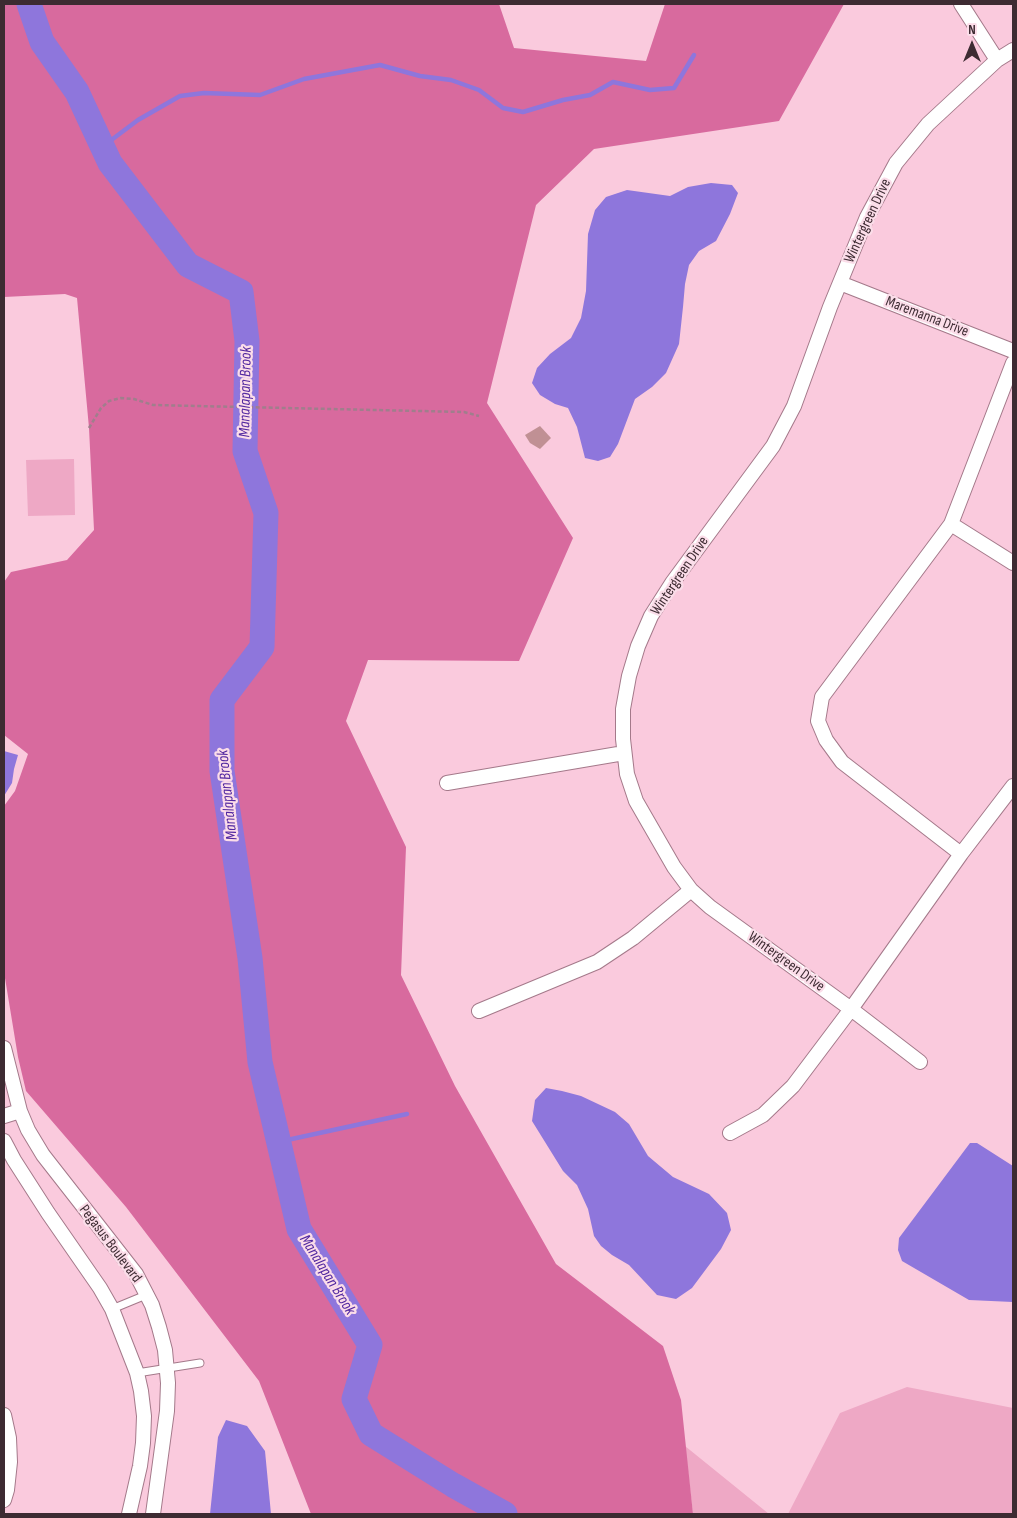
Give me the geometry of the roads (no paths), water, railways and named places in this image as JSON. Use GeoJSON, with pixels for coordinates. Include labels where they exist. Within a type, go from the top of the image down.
{"type":"FeatureCollection","features":[{"type":"Feature","properties":{"kind":"street"},"geometry":{"type":"LineString","coordinates":[[961,4],[997,60]]}},
{"type":"Feature","properties":{"kind":"street","name":"Wintergreen Drive"},"geometry":{"type":"LineString","coordinates":[[920,1062],[851,1009],[710,907],[691,890],[674,867],[636,801],[627,774],[624,753],[623,710],[629,676],[638,646],[652,616],[672,583],[773,446],[794,406],[867,217],[896,163],[928,124],[997,60],[1013,50]]}},
{"type":"Feature","properties":{"kind":"street","name":"Maremanna Drive"},"geometry":{"type":"LineString","coordinates":[[840,283],[1013,351]]}},
{"type":"Feature","properties":{"kind":"street"},"geometry":{"type":"LineString","coordinates":[[961,854],[842,762],[826,740],[818,721],[822,697],[952,524],[1013,363]]}},
{"type":"Feature","properties":{"kind":"street"},"geometry":{"type":"LineString","coordinates":[[952,524],[1013,563]]}},
{"type":"Feature","properties":{"kind":"street"},"geometry":{"type":"LineString","coordinates":[[447,783],[624,753]]}},
{"type":"Feature","properties":{"kind":"street"},"geometry":{"type":"LineString","coordinates":[[730,1133],[763,1115],[792,1086],[851,1009],[961,854],[1013,786]]}},
{"type":"Feature","properties":{"kind":"street"},"geometry":{"type":"LineString","coordinates":[[479,1011],[597,962],[633,938],[691,890]]}},
{"type":"Feature","properties":{"kind":"street","name":"Pegasus Boulevard"},"geometry":{"type":"LineString","coordinates":[[4,1048],[20,1111],[28,1130],[43,1155],[136,1274],[159,1327],[167,1368],[166,1411],[153,1514]]}},
{"type":"Feature","properties":{"kind":"street"},"geometry":{"type":"LineString","coordinates":[[4,1116],[20,1111]]}},
{"type":"Feature","properties":{"kind":"street"},"geometry":{"type":"LineString","coordinates":[[4,1141],[48,1213],[100,1288],[112,1309],[137,1373],[142,1391],[144,1425],[140,1466],[129,1514]]}},
{"type":"Feature","properties":{"kind":"street"},"geometry":{"type":"LineString","coordinates":[[4,1414],[9,1438],[10,1462],[4,1500]]}},
{"type":"Feature","properties":{"kind":"lane"},"geometry":{"type":"LineString","coordinates":[[112,1309],[146,1294]]}},
{"type":"Feature","properties":{"kind":"lane"},"geometry":{"type":"LineString","coordinates":[[137,1373],[200,1363]]}},
{"type":"Feature","properties":{"kind":"waterway","name":"Manalapan Brook"},"geometry":{"type":"LineString","coordinates":[[29,4],[42,42],[77,92],[110,163],[188,265],[241,292],[247,341],[245,451],[266,513],[262,647],[222,700],[222,771],[250,958],[260,1062],[299,1229],[370,1345],[354,1399],[371,1434],[453,1485],[505,1514]]}},
{"type":"Feature","properties":{"kind":"waterway"},"geometry":{"type":"LineString","coordinates":[[102,147],[138,120],[180,96],[204,93],[260,95],[304,79],[380,65],[420,76],[451,80],[479,90],[503,108],[523,112],[563,100],[590,95],[613,82],[650,90],[674,88],[694,55]]}},
{"type":"Feature","properties":{"kind":"waterway"},"geometry":{"type":"LineString","coordinates":[[278,1142],[407,1114]]}}]}
